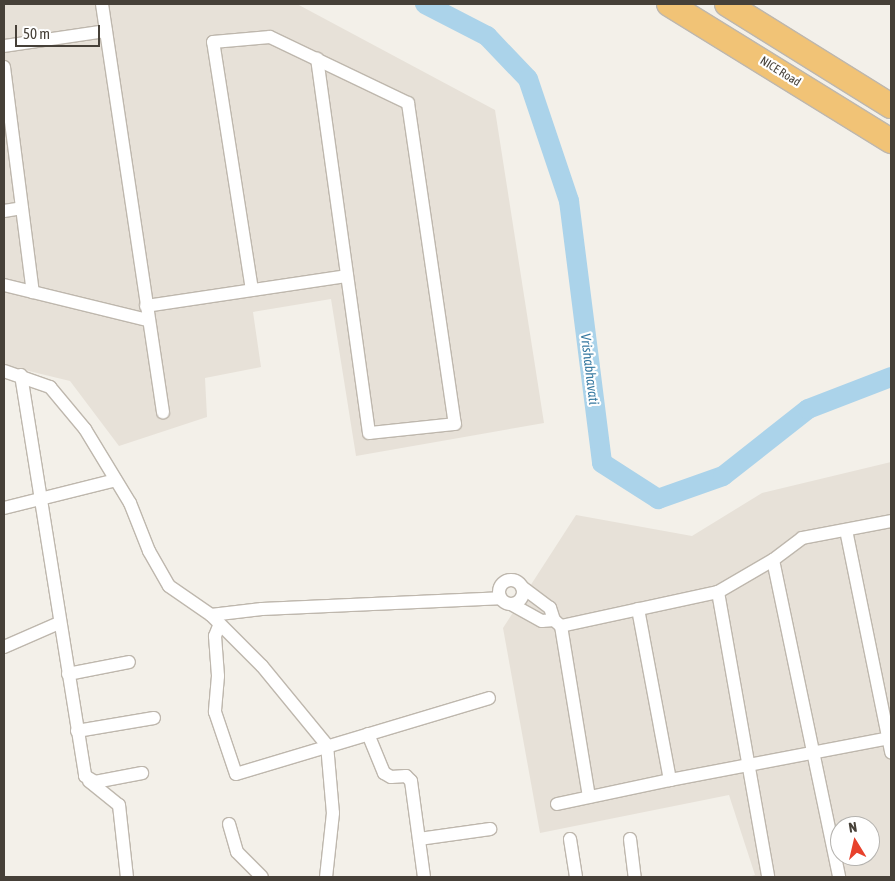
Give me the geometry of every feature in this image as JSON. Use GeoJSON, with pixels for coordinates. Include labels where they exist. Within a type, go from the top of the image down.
{"type":"FeatureCollection","features":[{"type":"Feature","properties":{"kind":"highway","name":"NICE Road"},"geometry":{"type":"LineString","coordinates":[[669,4],[891,141]]}},
{"type":"Feature","properties":{"kind":"highway"},"geometry":{"type":"LineString","coordinates":[[727,4],[891,106]]}},
{"type":"Feature","properties":{"kind":"street"},"geometry":{"type":"LineString","coordinates":[[102,4],[162,412]]}},
{"type":"Feature","properties":{"kind":"street"},"geometry":{"type":"LineString","coordinates":[[4,46],[106,31]]}},
{"type":"Feature","properties":{"kind":"street"},"geometry":{"type":"LineString","coordinates":[[252,290],[213,42],[270,37],[317,59],[408,103],[455,424],[369,433],[317,59]]}},
{"type":"Feature","properties":{"kind":"street"},"geometry":{"type":"LineString","coordinates":[[4,67],[8,133],[22,208],[33,292]]}},
{"type":"Feature","properties":{"kind":"street"},"geometry":{"type":"LineString","coordinates":[[4,211],[22,208]]}},
{"type":"Feature","properties":{"kind":"street"},"geometry":{"type":"LineString","coordinates":[[146,306],[347,276]]}},
{"type":"Feature","properties":{"kind":"street"},"geometry":{"type":"LineString","coordinates":[[4,285],[148,320]]}},
{"type":"Feature","properties":{"kind":"street"},"geometry":{"type":"LineString","coordinates":[[4,371],[21,375],[50,387],[84,429],[116,480],[169,586],[211,615],[219,626],[262,666],[327,745],[333,812],[326,877]]}},
{"type":"Feature","properties":{"kind":"street"},"geometry":{"type":"LineString","coordinates":[[21,375],[39,501],[85,776],[119,805],[128,877]]}},
{"type":"Feature","properties":{"kind":"street"},"geometry":{"type":"LineString","coordinates":[[4,508],[39,501],[116,480]]}},
{"type":"Feature","properties":{"kind":"street"},"geometry":{"type":"LineString","coordinates":[[590,797],[558,623],[550,608],[522,588],[518,582],[506,581],[499,590],[505,601],[542,621],[558,623],[718,592],[773,560],[802,538],[891,521]]}},
{"type":"Feature","properties":{"kind":"street"},"geometry":{"type":"LineString","coordinates":[[846,530],[890,739],[891,752]]}},
{"type":"Feature","properties":{"kind":"street"},"geometry":{"type":"LineString","coordinates":[[773,560],[839,877]]}},
{"type":"Feature","properties":{"kind":"street"},"geometry":{"type":"LineString","coordinates":[[211,615],[262,609],[505,601],[521,599],[522,588]]}},
{"type":"Feature","properties":{"kind":"street"},"geometry":{"type":"LineString","coordinates":[[718,592],[747,767],[768,877]]}},
{"type":"Feature","properties":{"kind":"street"},"geometry":{"type":"LineString","coordinates":[[638,609],[670,780]]}},
{"type":"Feature","properties":{"kind":"street"},"geometry":{"type":"LineString","coordinates":[[4,647],[59,623]]}},
{"type":"Feature","properties":{"kind":"street"},"geometry":{"type":"LineString","coordinates":[[219,626],[215,636],[218,676],[215,712],[236,774],[327,745],[489,698]]}},
{"type":"Feature","properties":{"kind":"street"},"geometry":{"type":"LineString","coordinates":[[68,674],[129,662]]}},
{"type":"Feature","properties":{"kind":"street"},"geometry":{"type":"LineString","coordinates":[[77,731],[154,718]]}},
{"type":"Feature","properties":{"kind":"street"},"geometry":{"type":"LineString","coordinates":[[368,734],[384,773],[391,777],[406,776],[411,781],[424,877]]}},
{"type":"Feature","properties":{"kind":"street"},"geometry":{"type":"LineString","coordinates":[[556,804],[670,780],[815,755],[890,739]]}},
{"type":"Feature","properties":{"kind":"street"},"geometry":{"type":"LineString","coordinates":[[89,781],[95,782],[142,773]]}},
{"type":"Feature","properties":{"kind":"street"},"geometry":{"type":"LineString","coordinates":[[229,824],[237,852],[262,877]]}},
{"type":"Feature","properties":{"kind":"street"},"geometry":{"type":"LineString","coordinates":[[419,839],[490,829]]}},
{"type":"Feature","properties":{"kind":"street"},"geometry":{"type":"LineString","coordinates":[[570,839],[576,877]]}},
{"type":"Feature","properties":{"kind":"street"},"geometry":{"type":"LineString","coordinates":[[630,839],[636,877]]}},
{"type":"Feature","properties":{"kind":"shaded area"},"geometry":{"type":"Polygon","coordinates":[[[4,4],[297,4],[495,110],[544,423],[356,456],[331,299],[253,312],[261,367],[205,378],[207,417],[119,446],[70,381],[4,365],[4,4]]]}},
{"type":"Feature","properties":{"kind":"shaded area"},"geometry":{"type":"Polygon","coordinates":[[[891,462],[891,877],[748,877],[755,875],[729,795],[540,833],[503,628],[576,515],[692,536],[762,493],[891,462]]]}},
{"type":"Feature","properties":{"kind":"waterway","name":"Vrishabhavati"},"geometry":{"type":"LineString","coordinates":[[425,4],[487,36],[528,79],[569,201],[602,463],[658,499],[723,476],[808,409],[891,377]]}}]}
